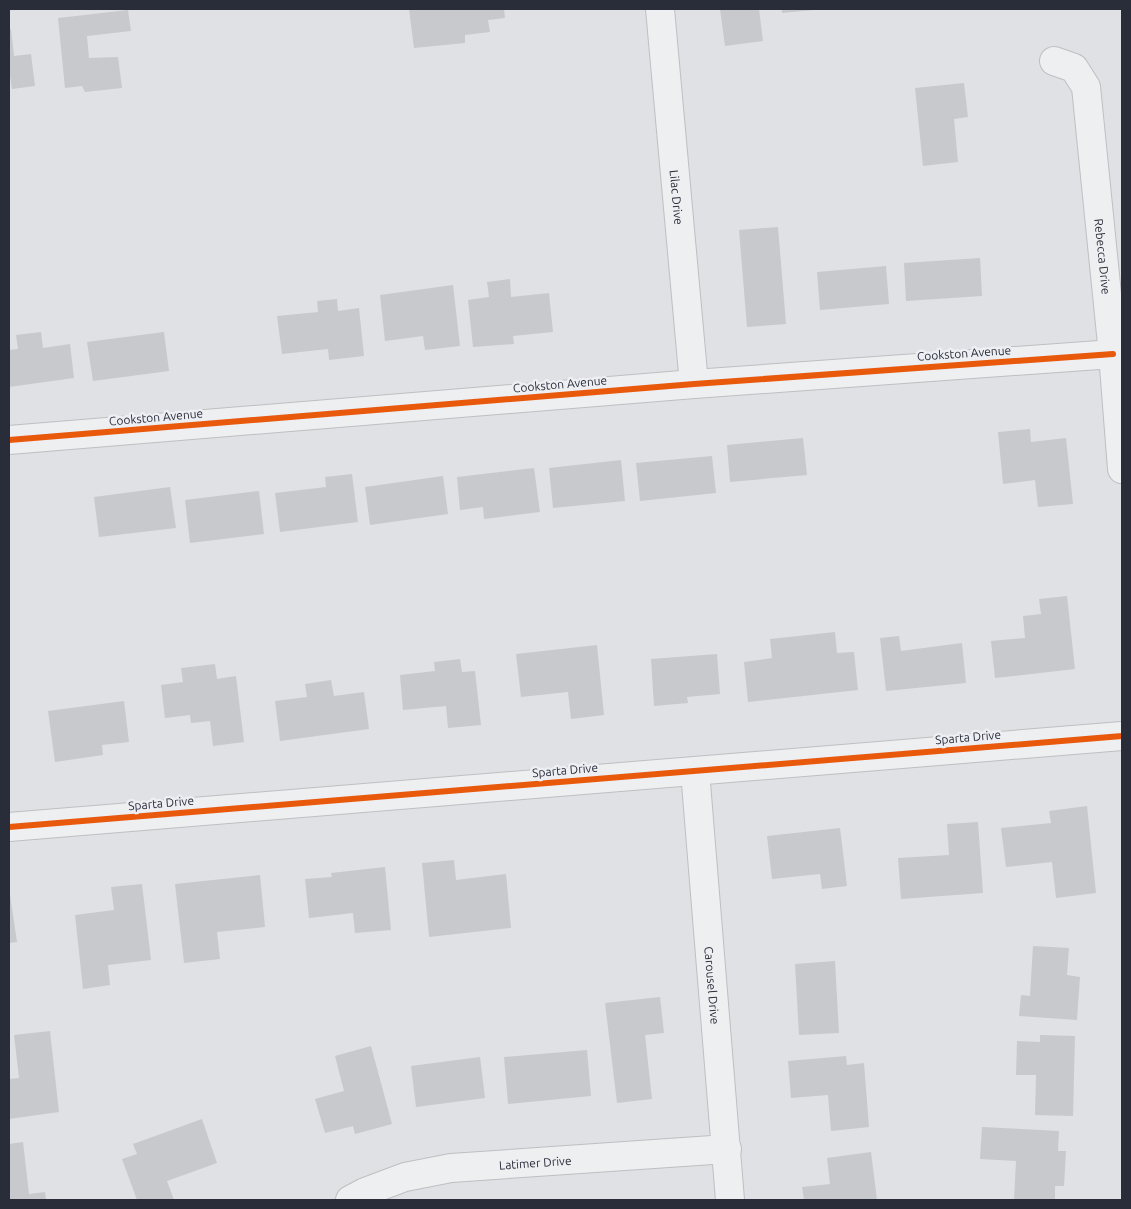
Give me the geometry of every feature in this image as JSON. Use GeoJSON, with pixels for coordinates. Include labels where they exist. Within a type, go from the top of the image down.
{"type":"FeatureCollection","features":[{"type":"Feature","properties":{"kind":"street","name":"Lilac Drive"},"geometry":{"type":"LineString","coordinates":[[660,9],[694,384]]}},
{"type":"Feature","properties":{"kind":"street","name":"Rebecca Drive"},"geometry":{"type":"LineString","coordinates":[[1054,61],[1074,68],[1086,87],[1113,354],[1122,469]]}},
{"type":"Feature","properties":{"kind":"street","name":"Cookston Avenue"},"geometry":{"type":"LineString","coordinates":[[9,440],[694,384],[1113,354]]}},
{"type":"Feature","properties":{"kind":"street","name":"Sparta Drive"},"geometry":{"type":"LineString","coordinates":[[9,827],[1122,736]]}},
{"type":"Feature","properties":{"kind":"street","name":"Carousel Drive"},"geometry":{"type":"LineString","coordinates":[[695,771],[730,1200]]}},
{"type":"Feature","properties":{"kind":"street","name":"Latimer Drive"},"geometry":{"type":"LineString","coordinates":[[350,1200],[365,1192],[405,1177],[451,1168],[727,1149]]}},
{"type":"Feature","properties":{"kind":"building"},"geometry":{"type":"Polygon","coordinates":[[[409,9],[504,9],[505,18],[488,20],[490,32],[465,35],[465,43],[414,48],[409,9]]]}},
{"type":"Feature","properties":{"kind":"building"},"geometry":{"type":"Polygon","coordinates":[[[720,9],[759,9],[763,41],[725,46],[720,9]]]}},
{"type":"Feature","properties":{"kind":"building"},"geometry":{"type":"Polygon","coordinates":[[[782,9],[813,9],[813,10],[782,13],[782,9]]]}},
{"type":"Feature","properties":{"kind":"building"},"geometry":{"type":"Polygon","coordinates":[[[128,10],[131,31],[87,36],[89,58],[118,57],[122,88],[85,92],[82,86],[65,88],[58,18],[128,10]]]}},
{"type":"Feature","properties":{"kind":"building"},"geometry":{"type":"Polygon","coordinates":[[[9,29],[11,29],[14,56],[31,54],[35,86],[12,89],[9,70],[9,29]]]}},
{"type":"Feature","properties":{"kind":"building"},"geometry":{"type":"Polygon","coordinates":[[[964,83],[968,117],[954,119],[958,162],[923,166],[915,88],[964,83]]]}},
{"type":"Feature","properties":{"kind":"building"},"geometry":{"type":"Polygon","coordinates":[[[778,227],[786,324],[747,327],[739,230],[778,227]]]}},
{"type":"Feature","properties":{"kind":"building"},"geometry":{"type":"Polygon","coordinates":[[[980,258],[982,296],[906,301],[904,263],[980,258]]]}},
{"type":"Feature","properties":{"kind":"building"},"geometry":{"type":"Polygon","coordinates":[[[886,266],[889,304],[820,310],[817,272],[886,266]]]}},
{"type":"Feature","properties":{"kind":"building"},"geometry":{"type":"Polygon","coordinates":[[[510,279],[511,297],[549,293],[553,332],[513,336],[514,344],[473,347],[468,300],[489,297],[487,282],[510,279]]]}},
{"type":"Feature","properties":{"kind":"building"},"geometry":{"type":"Polygon","coordinates":[[[453,285],[460,346],[425,350],[423,336],[385,341],[380,295],[453,285]]]}},
{"type":"Feature","properties":{"kind":"building"},"geometry":{"type":"Polygon","coordinates":[[[337,299],[338,311],[359,308],[364,356],[329,360],[328,349],[282,354],[277,316],[318,312],[317,301],[337,299]]]}},
{"type":"Feature","properties":{"kind":"building"},"geometry":{"type":"Polygon","coordinates":[[[41,332],[43,348],[70,344],[74,378],[9,387],[9,350],[18,349],[16,335],[41,332]]]}},
{"type":"Feature","properties":{"kind":"building"},"geometry":{"type":"Polygon","coordinates":[[[164,332],[169,371],[93,381],[87,342],[164,332]]]}},
{"type":"Feature","properties":{"kind":"building"},"geometry":{"type":"Polygon","coordinates":[[[1030,429],[1031,442],[1066,438],[1073,504],[1038,507],[1035,480],[1003,484],[998,432],[1030,429]]]}},
{"type":"Feature","properties":{"kind":"building"},"geometry":{"type":"Polygon","coordinates":[[[803,438],[807,475],[730,482],[727,445],[803,438]]]}},
{"type":"Feature","properties":{"kind":"building"},"geometry":{"type":"Polygon","coordinates":[[[712,456],[716,493],[640,501],[636,463],[712,456]]]}},
{"type":"Feature","properties":{"kind":"building"},"geometry":{"type":"Polygon","coordinates":[[[621,460],[625,501],[553,508],[549,468],[621,460]]]}},
{"type":"Feature","properties":{"kind":"building"},"geometry":{"type":"Polygon","coordinates":[[[534,468],[540,512],[484,519],[483,507],[460,510],[457,477],[534,468]]]}},
{"type":"Feature","properties":{"kind":"building"},"geometry":{"type":"Polygon","coordinates":[[[352,474],[358,522],[280,532],[275,493],[326,487],[325,477],[352,474]]]}},
{"type":"Feature","properties":{"kind":"building"},"geometry":{"type":"Polygon","coordinates":[[[443,476],[448,514],[370,525],[365,487],[443,476]]]}},
{"type":"Feature","properties":{"kind":"building"},"geometry":{"type":"Polygon","coordinates":[[[170,487],[176,528],[99,537],[94,497],[170,487]]]}},
{"type":"Feature","properties":{"kind":"building"},"geometry":{"type":"Polygon","coordinates":[[[259,491],[264,534],[190,543],[185,500],[259,491]]]}},
{"type":"Feature","properties":{"kind":"building"},"geometry":{"type":"Polygon","coordinates":[[[1067,596],[1075,669],[995,678],[991,641],[1025,638],[1023,616],[1041,614],[1039,599],[1067,596]]]}},
{"type":"Feature","properties":{"kind":"building"},"geometry":{"type":"Polygon","coordinates":[[[835,632],[837,653],[854,652],[858,690],[748,702],[744,662],[772,658],[770,639],[835,632]]]}},
{"type":"Feature","properties":{"kind":"building"},"geometry":{"type":"Polygon","coordinates":[[[899,636],[901,651],[962,643],[966,683],[886,691],[880,638],[899,636]]]}},
{"type":"Feature","properties":{"kind":"building"},"geometry":{"type":"Polygon","coordinates":[[[597,645],[604,715],[571,719],[568,692],[521,697],[516,654],[597,645]]]}},
{"type":"Feature","properties":{"kind":"building"},"geometry":{"type":"Polygon","coordinates":[[[717,654],[720,694],[687,697],[688,703],[654,706],[651,659],[717,654]]]}},
{"type":"Feature","properties":{"kind":"building"},"geometry":{"type":"Polygon","coordinates":[[[460,659],[462,672],[475,671],[481,725],[448,728],[446,706],[403,710],[400,675],[435,671],[434,662],[460,659]]]}},
{"type":"Feature","properties":{"kind":"building"},"geometry":{"type":"Polygon","coordinates":[[[215,664],[217,679],[236,676],[244,742],[213,746],[210,721],[191,723],[190,715],[165,718],[161,685],[183,682],[181,668],[215,664]]]}},
{"type":"Feature","properties":{"kind":"building"},"geometry":{"type":"Polygon","coordinates":[[[331,680],[334,696],[364,692],[369,729],[280,741],[275,701],[307,697],[305,684],[331,680]]]}},
{"type":"Feature","properties":{"kind":"building"},"geometry":{"type":"Polygon","coordinates":[[[124,701],[129,742],[102,745],[103,755],[55,762],[48,711],[124,701]]]}},
{"type":"Feature","properties":{"kind":"building"},"geometry":{"type":"Polygon","coordinates":[[[1087,806],[1096,893],[1056,898],[1052,862],[1006,867],[1001,828],[1051,823],[1049,811],[1087,806]]]}},
{"type":"Feature","properties":{"kind":"building"},"geometry":{"type":"Polygon","coordinates":[[[978,822],[983,893],[901,899],[898,858],[949,855],[947,824],[978,822]]]}},
{"type":"Feature","properties":{"kind":"building"},"geometry":{"type":"Polygon","coordinates":[[[840,828],[847,886],[822,889],[820,874],[772,879],[767,836],[840,828]]]}},
{"type":"Feature","properties":{"kind":"building"},"geometry":{"type":"Polygon","coordinates":[[[454,860],[456,880],[506,874],[511,928],[429,937],[422,863],[454,860]]]}},
{"type":"Feature","properties":{"kind":"building"},"geometry":{"type":"Polygon","coordinates":[[[385,867],[391,930],[355,933],[353,913],[309,918],[305,879],[332,877],[331,873],[385,867]]]}},
{"type":"Feature","properties":{"kind":"building"},"geometry":{"type":"Polygon","coordinates":[[[260,875],[265,927],[217,932],[220,959],[184,963],[175,884],[260,875]]]}},
{"type":"Feature","properties":{"kind":"building"},"geometry":{"type":"Polygon","coordinates":[[[142,884],[151,960],[108,965],[110,985],[83,989],[75,915],[114,910],[111,887],[142,884]]]}},
{"type":"Feature","properties":{"kind":"building"},"geometry":{"type":"Polygon","coordinates":[[[9,888],[17,942],[9,943],[9,888]]]}},
{"type":"Feature","properties":{"kind":"building"},"geometry":{"type":"Polygon","coordinates":[[[1033,946],[1069,948],[1067,975],[1080,977],[1077,1020],[1019,1016],[1021,995],[1030,996],[1033,946]]]}},
{"type":"Feature","properties":{"kind":"building"},"geometry":{"type":"Polygon","coordinates":[[[835,961],[839,1033],[799,1035],[795,964],[835,961]]]}},
{"type":"Feature","properties":{"kind":"building"},"geometry":{"type":"Polygon","coordinates":[[[660,997],[664,1033],[645,1035],[652,1099],[617,1103],[605,1003],[660,997]]]}},
{"type":"Feature","properties":{"kind":"building"},"geometry":{"type":"Polygon","coordinates":[[[50,1031],[59,1112],[9,1119],[9,1079],[19,1078],[14,1035],[50,1031]]]}},
{"type":"Feature","properties":{"kind":"building"},"geometry":{"type":"Polygon","coordinates":[[[1040,1035],[1075,1036],[1073,1116],[1035,1115],[1036,1075],[1016,1075],[1017,1041],[1040,1042],[1040,1035]]]}},
{"type":"Feature","properties":{"kind":"building"},"geometry":{"type":"Polygon","coordinates":[[[371,1046],[392,1124],[355,1134],[353,1126],[325,1133],[315,1099],[344,1091],[335,1056],[371,1046]]]}},
{"type":"Feature","properties":{"kind":"building"},"geometry":{"type":"Polygon","coordinates":[[[587,1050],[591,1096],[508,1104],[504,1057],[587,1050]]]}},
{"type":"Feature","properties":{"kind":"building"},"geometry":{"type":"Polygon","coordinates":[[[846,1056],[847,1065],[864,1063],[869,1127],[831,1131],[828,1095],[791,1098],[788,1061],[846,1056]]]}},
{"type":"Feature","properties":{"kind":"building"},"geometry":{"type":"Polygon","coordinates":[[[480,1057],[485,1098],[416,1107],[411,1066],[480,1057]]]}},
{"type":"Feature","properties":{"kind":"building"},"geometry":{"type":"Polygon","coordinates":[[[202,1119],[217,1163],[167,1181],[174,1200],[137,1200],[122,1159],[137,1154],[133,1144],[202,1119]]]}},
{"type":"Feature","properties":{"kind":"building"},"geometry":{"type":"Polygon","coordinates":[[[982,1127],[1059,1131],[1058,1151],[1066,1151],[1064,1186],[1055,1186],[1055,1200],[1014,1200],[1016,1161],[980,1159],[982,1127]]]}},
{"type":"Feature","properties":{"kind":"building"},"geometry":{"type":"Polygon","coordinates":[[[23,1142],[29,1194],[45,1192],[46,1200],[9,1200],[9,1144],[23,1142]]]}},
{"type":"Feature","properties":{"kind":"building"},"geometry":{"type":"Polygon","coordinates":[[[871,1152],[877,1200],[804,1200],[802,1187],[830,1184],[827,1158],[871,1152]]]}},
{"type":"Feature","properties":{"kind":"cycle path"},"geometry":{"type":"LineString","coordinates":[[9,440],[694,384],[1113,354]]}},
{"type":"Feature","properties":{"kind":"cycle path"},"geometry":{"type":"LineString","coordinates":[[9,827],[1122,736]]}}]}
